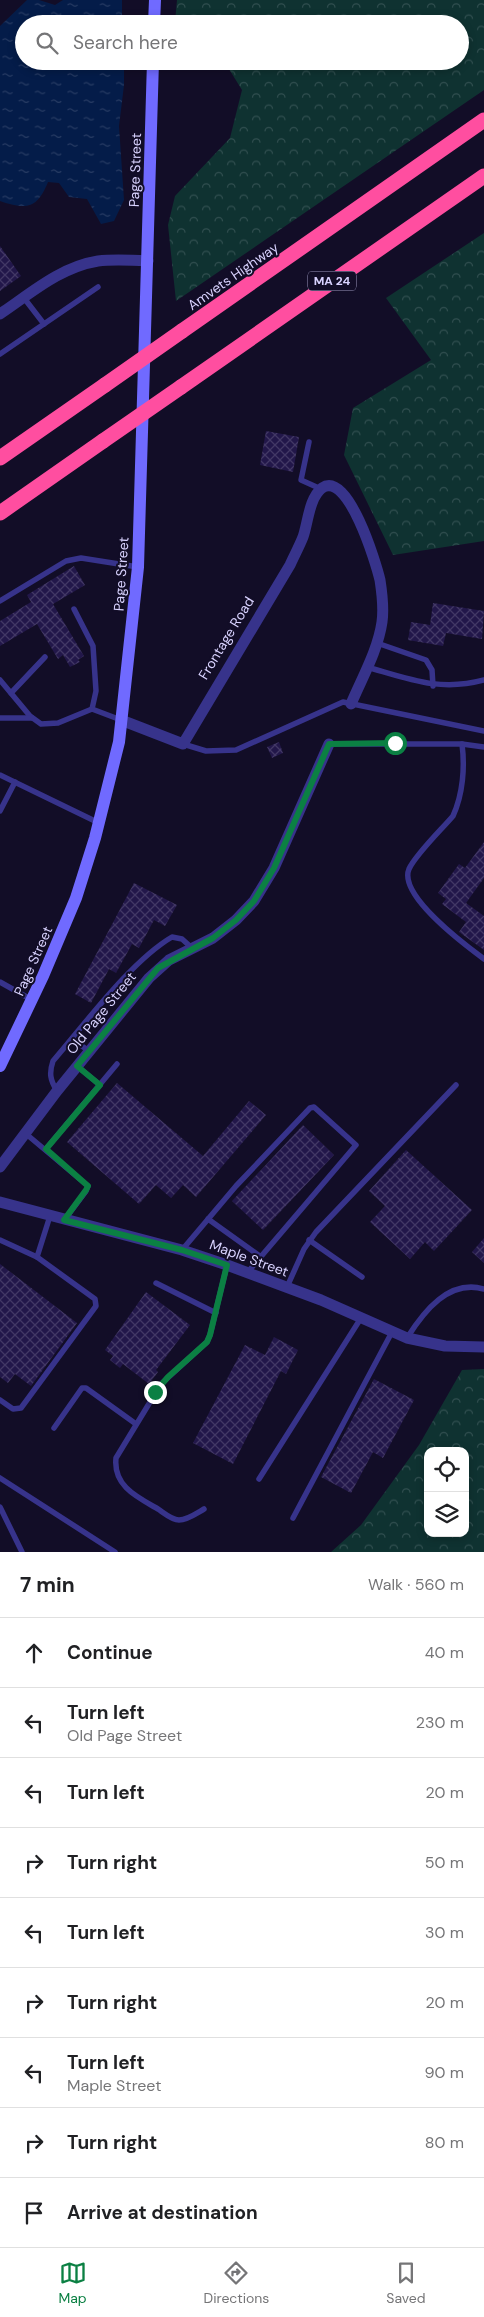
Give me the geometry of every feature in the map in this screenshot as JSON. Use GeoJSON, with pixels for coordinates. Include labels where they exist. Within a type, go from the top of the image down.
{"type":"FeatureCollection","features":[{"type":"Feature","properties":{"kind":"highway","name":"Amvets Highway"},"geometry":{"type":"LineString","coordinates":[[0,458],[484,120]]}},
{"type":"Feature","properties":{"kind":"highway","name":"MA 24"},"geometry":{"type":"LineString","coordinates":[[0,513],[484,176]]}},
{"type":"Feature","properties":{"kind":"main road"},"geometry":{"type":"LineString","coordinates":[[154,0],[154,15]]}},
{"type":"Feature","properties":{"kind":"main road","name":"Page Street"},"geometry":{"type":"LineString","coordinates":[[0,1066],[32,1000],[76,898],[99,823],[116,757],[122,720],[138,567],[153,70]]}},
{"type":"Feature","properties":{"kind":"street"},"geometry":{"type":"LineString","coordinates":[[0,314],[56,276],[81,265],[105,260],[148,260]]}},
{"type":"Feature","properties":{"kind":"street"},"geometry":{"type":"LineString","coordinates":[[321,489],[328,485],[335,487],[347,498],[364,529],[374,557],[383,604],[382,622],[377,643],[351,704]]}},
{"type":"Feature","properties":{"kind":"street","name":"Frontage Road"},"geometry":{"type":"LineString","coordinates":[[183,744],[290,565],[302,538],[314,499],[321,489]]}},
{"type":"Feature","properties":{"kind":"street"},"geometry":{"type":"LineString","coordinates":[[122,720],[183,744]]}},
{"type":"Feature","properties":{"kind":"street","name":"Old Page Street"},"geometry":{"type":"LineString","coordinates":[[0,1166],[57,1090],[158,968],[213,938],[236,920],[254,901],[274,868],[329,744]]}},
{"type":"Feature","properties":{"kind":"street","name":"Maple Street"},"geometry":{"type":"LineString","coordinates":[[0,1202],[182,1250],[227,1265],[287,1287],[407,1338],[445,1346],[484,1347]]}},
{"type":"Feature","properties":{"kind":"lane"},"geometry":{"type":"LineString","coordinates":[[0,354],[98,287]]}},
{"type":"Feature","properties":{"kind":"lane"},"geometry":{"type":"LineString","coordinates":[[24,298],[44,324]]}},
{"type":"Feature","properties":{"kind":"lane"},"geometry":{"type":"LineString","coordinates":[[309,442],[301,480],[321,489]]}},
{"type":"Feature","properties":{"kind":"lane"},"geometry":{"type":"LineString","coordinates":[[0,600],[66,561],[73,559],[80,558],[138,567]]}},
{"type":"Feature","properties":{"kind":"lane"},"geometry":{"type":"LineString","coordinates":[[74,609],[93,646],[96,691],[92,709]]}},
{"type":"Feature","properties":{"kind":"lane"},"geometry":{"type":"LineString","coordinates":[[377,643],[426,660],[432,670],[433,686]]}},
{"type":"Feature","properties":{"kind":"lane"},"geometry":{"type":"LineString","coordinates":[[11,694],[45,657]]}},
{"type":"Feature","properties":{"kind":"lane"},"geometry":{"type":"LineString","coordinates":[[367,667],[433,686],[471,684],[484,680]]}},
{"type":"Feature","properties":{"kind":"lane"},"geometry":{"type":"LineString","coordinates":[[0,680],[32,718],[40,724],[52,724],[92,709],[122,720]]}},
{"type":"Feature","properties":{"kind":"lane"},"geometry":{"type":"LineString","coordinates":[[183,744],[206,750],[236,750],[343,702],[484,731]]}},
{"type":"Feature","properties":{"kind":"lane"},"geometry":{"type":"LineString","coordinates":[[0,718],[32,718]]}},
{"type":"Feature","properties":{"kind":"lane"},"geometry":{"type":"LineString","coordinates":[[329,744],[462,744],[484,747]]}},
{"type":"Feature","properties":{"kind":"lane"},"geometry":{"type":"LineString","coordinates":[[462,744],[464,756],[457,807],[453,816],[410,867],[408,879],[413,892],[441,924],[484,959]]}},
{"type":"Feature","properties":{"kind":"lane"},"geometry":{"type":"LineString","coordinates":[[0,775],[99,823]]}},
{"type":"Feature","properties":{"kind":"lane"},"geometry":{"type":"LineString","coordinates":[[0,811],[15,782]]}},
{"type":"Feature","properties":{"kind":"lane"},"geometry":{"type":"LineString","coordinates":[[57,1090],[51,1081],[50,1071],[53,1061],[112,992],[159,945],[172,938],[182,939],[192,948]]}},
{"type":"Feature","properties":{"kind":"lane"},"geometry":{"type":"LineString","coordinates":[[0,982],[32,1000]]}},
{"type":"Feature","properties":{"kind":"lane"},"geometry":{"type":"LineString","coordinates":[[72,1039],[89,1052]]}},
{"type":"Feature","properties":{"kind":"lane"},"geometry":{"type":"LineString","coordinates":[[46,1149],[117,1064]]}},
{"type":"Feature","properties":{"kind":"lane"},"geometry":{"type":"LineString","coordinates":[[77,1066],[100,1085]]}},
{"type":"Feature","properties":{"kind":"lane"},"geometry":{"type":"LineString","coordinates":[[287,1287],[310,1240],[456,1085]]}},
{"type":"Feature","properties":{"kind":"lane"},"geometry":{"type":"LineString","coordinates":[[182,1250],[310,1108],[318,1108],[355,1141],[355,1149],[247,1273]]}},
{"type":"Feature","properties":{"kind":"lane"},"geometry":{"type":"LineString","coordinates":[[25,1133],[88,1186],[64,1220]]}},
{"type":"Feature","properties":{"kind":"lane"},"geometry":{"type":"LineString","coordinates":[[37,1257],[50,1216]]}},
{"type":"Feature","properties":{"kind":"lane"},"geometry":{"type":"LineString","coordinates":[[208,1219],[261,1257]]}},
{"type":"Feature","properties":{"kind":"lane"},"geometry":{"type":"LineString","coordinates":[[0,1240],[37,1257],[95,1299],[96,1306],[20,1408],[13,1409],[0,1400]]}},
{"type":"Feature","properties":{"kind":"lane"},"geometry":{"type":"LineString","coordinates":[[310,1240],[362,1277]]}},
{"type":"Feature","properties":{"kind":"lane"},"geometry":{"type":"LineString","coordinates":[[204,1509],[179,1520],[131,1494],[117,1472],[116,1458],[160,1384],[207,1342],[227,1265]]}},
{"type":"Feature","properties":{"kind":"lane"},"geometry":{"type":"LineString","coordinates":[[156,1283],[216,1313]]}},
{"type":"Feature","properties":{"kind":"lane"},"geometry":{"type":"LineString","coordinates":[[407,1338],[421,1316],[432,1304],[459,1288],[467,1286],[484,1289]]}},
{"type":"Feature","properties":{"kind":"lane"},"geometry":{"type":"LineString","coordinates":[[259,1479],[361,1318]]}},
{"type":"Feature","properties":{"kind":"lane"},"geometry":{"type":"LineString","coordinates":[[293,1518],[392,1332]]}},
{"type":"Feature","properties":{"kind":"lane"},"geometry":{"type":"LineString","coordinates":[[54,1428],[82,1388],[86,1388],[136,1424]]}},
{"type":"Feature","properties":{"kind":"lane"},"geometry":{"type":"LineString","coordinates":[[0,1478],[115,1552]]}},
{"type":"Feature","properties":{"kind":"lane"},"geometry":{"type":"LineString","coordinates":[[0,1506],[22,1552]]}},
{"type":"Feature","properties":{"kind":"green space"},"geometry":{"type":"Polygon","coordinates":[[[177,0],[484,0],[484,90],[176,301],[168,225],[175,196],[230,138],[242,90],[230,70],[469,70],[469,15],[176,15],[177,0]]]}},
{"type":"Feature","properties":{"kind":"green space"},"geometry":{"type":"Polygon","coordinates":[[[484,233],[484,541],[393,555],[344,455],[353,408],[431,360],[386,298],[484,233]]]}},
{"type":"Feature","properties":{"kind":"green space"},"geometry":{"type":"Polygon","coordinates":[[[484,1369],[484,1552],[331,1552],[361,1525],[419,1445],[462,1370],[484,1369]]]}},
{"type":"Feature","properties":{"kind":"water"},"geometry":{"type":"Polygon","coordinates":[[[27,0],[39,0],[55,5],[63,0],[122,0],[122,15],[15,15],[15,70],[124,70],[119,126],[124,200],[114,221],[101,224],[87,199],[69,197],[59,183],[48,182],[40,198],[30,205],[17,206],[0,201],[0,26],[27,0]]]}},
{"type":"Feature","properties":{"kind":"building"},"geometry":{"type":"Polygon","coordinates":[[[0,246],[21,276],[0,291],[0,246]]]}},
{"type":"Feature","properties":{"kind":"building"},"geometry":{"type":"Polygon","coordinates":[[[266,431],[299,437],[293,472],[260,465],[266,431]]]}},
{"type":"Feature","properties":{"kind":"building"},"geometry":{"type":"Polygon","coordinates":[[[74,566],[85,585],[53,604],[84,656],[78,660],[80,662],[70,667],[63,655],[58,659],[37,624],[0,646],[0,621],[31,602],[27,595],[74,566]]]}},
{"type":"Feature","properties":{"kind":"building"},"geometry":{"type":"Polygon","coordinates":[[[433,603],[484,611],[482,639],[446,633],[443,646],[408,640],[411,622],[430,625],[433,603]]]}},
{"type":"Feature","properties":{"kind":"building"},"geometry":{"type":"Polygon","coordinates":[[[279,742],[283,753],[272,758],[267,747],[279,742]]]}},
{"type":"Feature","properties":{"kind":"building"},"geometry":{"type":"Polygon","coordinates":[[[484,842],[484,878],[466,903],[484,916],[484,950],[459,932],[466,922],[442,904],[446,899],[438,893],[459,864],[465,868],[484,842]]]}},
{"type":"Feature","properties":{"kind":"building"},"geometry":{"type":"Polygon","coordinates":[[[134,883],[177,905],[165,926],[154,920],[139,948],[132,944],[116,973],[109,969],[91,1003],[75,994],[134,883]]]}},
{"type":"Feature","properties":{"kind":"building"},"geometry":{"type":"Polygon","coordinates":[[[117,1083],[203,1156],[249,1101],[266,1115],[196,1197],[183,1185],[171,1198],[156,1185],[139,1204],[67,1142],[117,1083]]]}},
{"type":"Feature","properties":{"kind":"building"},"geometry":{"type":"Polygon","coordinates":[[[303,1125],[334,1155],[263,1230],[232,1201],[303,1125]]]}},
{"type":"Feature","properties":{"kind":"building"},"geometry":{"type":"Polygon","coordinates":[[[406,1150],[472,1210],[434,1251],[425,1242],[410,1259],[370,1222],[385,1206],[369,1191],[406,1150]]]}},
{"type":"Feature","properties":{"kind":"building"},"geometry":{"type":"Polygon","coordinates":[[[484,1238],[484,1263],[472,1252],[484,1238]]]}},
{"type":"Feature","properties":{"kind":"building"},"geometry":{"type":"Polygon","coordinates":[[[0,1264],[77,1323],[31,1386],[15,1374],[8,1383],[0,1377],[0,1264]]]}},
{"type":"Feature","properties":{"kind":"building"},"geometry":{"type":"Polygon","coordinates":[[[146,1292],[190,1325],[156,1370],[158,1372],[149,1384],[123,1364],[120,1368],[110,1360],[113,1356],[105,1350],[146,1292]]]}},
{"type":"Feature","properties":{"kind":"building"},"geometry":{"type":"Polygon","coordinates":[[[274,1337],[298,1350],[286,1374],[281,1371],[233,1464],[193,1443],[245,1345],[265,1355],[274,1337]]]}},
{"type":"Feature","properties":{"kind":"building"},"geometry":{"type":"Polygon","coordinates":[[[374,1379],[414,1400],[383,1458],[373,1452],[351,1493],[321,1477],[374,1379]]]}},
{"type":"Feature","properties":{"kind":"route"},"geometry":{"type":"LineString","coordinates":[[155,1392],[160,1384],[207,1342],[227,1265],[182,1250],[64,1220],[88,1186],[46,1149],[100,1085],[77,1066],[149,978],[158,968],[170,960],[213,938],[236,920],[254,901],[274,868],[321,766],[329,744],[395,743]]}}]}
